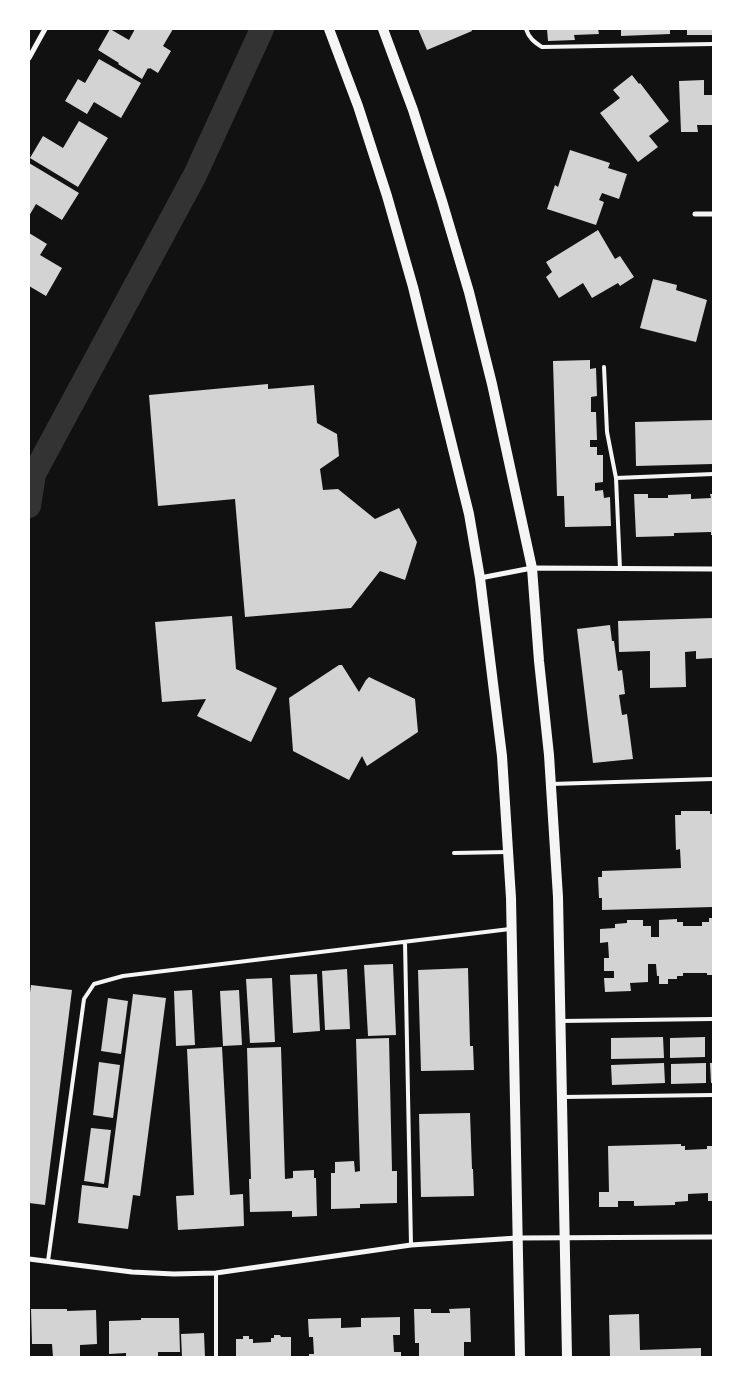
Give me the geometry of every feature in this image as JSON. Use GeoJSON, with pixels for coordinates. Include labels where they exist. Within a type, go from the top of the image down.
{"type":"FeatureCollection","features":[{"type":"Feature","properties":{"kind":"main road"},"geometry":{"type":"LineString","coordinates":[[329,29],[358,106],[387,196],[413,287],[469,514],[480,578],[502,756],[508,852],[520,1357]]}},
{"type":"Feature","properties":{"kind":"main road"},"geometry":{"type":"LineString","coordinates":[[383,29],[413,110],[469,292],[492,384],[532,568],[551,784],[558,897],[567,1357]]}},
{"type":"Feature","properties":{"kind":"street"},"geometry":{"type":"LineString","coordinates":[[29,58],[45,29]]}},
{"type":"Feature","properties":{"kind":"street"},"geometry":{"type":"LineString","coordinates":[[695,214],[713,214]]}},
{"type":"Feature","properties":{"kind":"street"},"geometry":{"type":"LineString","coordinates":[[480,578],[532,568],[713,569]]}},
{"type":"Feature","properties":{"kind":"street"},"geometry":{"type":"LineString","coordinates":[[29,1259],[132,1272],[216,1273],[410,1245],[517,1238],[713,1237]]}},
{"type":"Feature","properties":{"kind":"lane"},"geometry":{"type":"LineString","coordinates":[[526,29],[532,41],[542,47],[713,44]]}},
{"type":"Feature","properties":{"kind":"lane"},"geometry":{"type":"LineString","coordinates":[[604,367],[607,432],[616,478],[620,569]]}},
{"type":"Feature","properties":{"kind":"lane"},"geometry":{"type":"LineString","coordinates":[[616,478],[713,474]]}},
{"type":"Feature","properties":{"kind":"lane"},"geometry":{"type":"LineString","coordinates":[[551,784],[713,779]]}},
{"type":"Feature","properties":{"kind":"lane"},"geometry":{"type":"LineString","coordinates":[[454,853],[508,852]]}},
{"type":"Feature","properties":{"kind":"lane"},"geometry":{"type":"LineString","coordinates":[[48,1261],[84,999],[94,984],[122,976],[511,929]]}},
{"type":"Feature","properties":{"kind":"lane"},"geometry":{"type":"LineString","coordinates":[[405,942],[410,1245]]}},
{"type":"Feature","properties":{"kind":"lane"},"geometry":{"type":"LineString","coordinates":[[561,1021],[713,1019]]}},
{"type":"Feature","properties":{"kind":"lane"},"geometry":{"type":"LineString","coordinates":[[562,1097],[713,1095]]}},
{"type":"Feature","properties":{"kind":"lane"},"geometry":{"type":"LineString","coordinates":[[216,1273],[216,1357]]}},
{"type":"Feature","properties":{"kind":"building"},"geometry":{"type":"Polygon","coordinates":[[[110,29],[129,40],[135,29],[173,29],[163,46],[171,51],[158,73],[148,68],[142,79],[98,50],[110,29]]]}},
{"type":"Feature","properties":{"kind":"building"},"geometry":{"type":"Polygon","coordinates":[[[418,29],[471,29],[472,31],[427,50],[418,29]]]}},
{"type":"Feature","properties":{"kind":"building"},"geometry":{"type":"Polygon","coordinates":[[[547,29],[598,29],[599,34],[574,35],[575,40],[548,41],[547,29]]]}},
{"type":"Feature","properties":{"kind":"building"},"geometry":{"type":"Polygon","coordinates":[[[621,29],[670,29],[670,34],[621,36],[621,29]]]}},
{"type":"Feature","properties":{"kind":"building"},"geometry":{"type":"Polygon","coordinates":[[[687,29],[713,29],[713,35],[687,35],[687,29]]]}},
{"type":"Feature","properties":{"kind":"building"},"geometry":{"type":"Polygon","coordinates":[[[99,59],[141,83],[121,118],[94,102],[87,114],[65,101],[78,79],[85,83],[99,59]]]}},
{"type":"Feature","properties":{"kind":"building"},"geometry":{"type":"Polygon","coordinates":[[[632,75],[669,121],[649,136],[658,147],[638,162],[600,113],[620,98],[613,90],[632,75]]]}},
{"type":"Feature","properties":{"kind":"building"},"geometry":{"type":"Polygon","coordinates":[[[704,80],[704,95],[713,95],[713,125],[697,125],[698,132],[681,132],[679,81],[704,80]]]}},
{"type":"Feature","properties":{"kind":"building"},"geometry":{"type":"Polygon","coordinates":[[[79,121],[108,138],[78,187],[30,158],[43,136],[63,148],[79,121]]]}},
{"type":"Feature","properties":{"kind":"building"},"geometry":{"type":"Polygon","coordinates":[[[570,150],[610,163],[608,168],[627,174],[619,199],[602,193],[599,200],[604,202],[596,225],[547,209],[555,185],[558,187],[570,150]]]}},
{"type":"Feature","properties":{"kind":"building"},"geometry":{"type":"Polygon","coordinates":[[[29,163],[79,193],[62,220],[36,204],[29,216],[29,163]]]}},
{"type":"Feature","properties":{"kind":"building"},"geometry":{"type":"Polygon","coordinates":[[[598,230],[615,259],[620,256],[634,277],[620,286],[618,283],[592,298],[583,283],[559,298],[546,277],[552,272],[546,262],[598,230]]]}},
{"type":"Feature","properties":{"kind":"building"},"geometry":{"type":"Polygon","coordinates":[[[29,233],[47,244],[40,255],[62,268],[46,296],[29,286],[29,233]]]}},
{"type":"Feature","properties":{"kind":"building"},"geometry":{"type":"Polygon","coordinates":[[[653,279],[677,285],[676,290],[707,300],[696,342],[640,328],[653,279]]]}},
{"type":"Feature","properties":{"kind":"building"},"geometry":{"type":"Polygon","coordinates":[[[590,360],[590,369],[596,368],[597,396],[591,397],[591,412],[596,412],[597,440],[590,440],[590,447],[597,447],[597,455],[603,455],[603,482],[595,483],[595,491],[603,490],[604,498],[610,497],[611,526],[565,527],[564,496],[557,496],[553,361],[590,360]]]}},
{"type":"Feature","properties":{"kind":"building"},"geometry":{"type":"Polygon","coordinates":[[[268,384],[268,389],[314,385],[317,423],[337,434],[339,456],[320,469],[323,490],[338,489],[375,519],[399,508],[417,542],[405,580],[380,571],[351,608],[245,617],[235,499],[158,506],[149,395],[268,384]]]}},
{"type":"Feature","properties":{"kind":"building"},"geometry":{"type":"Polygon","coordinates":[[[713,420],[713,464],[636,466],[635,422],[713,420]]]}},
{"type":"Feature","properties":{"kind":"building"},"geometry":{"type":"Polygon","coordinates":[[[634,494],[648,494],[648,498],[668,498],[668,495],[691,494],[691,499],[711,498],[710,494],[713,494],[713,535],[711,535],[711,532],[674,533],[674,536],[636,537],[634,494]]]}},
{"type":"Feature","properties":{"kind":"building"},"geometry":{"type":"Polygon","coordinates":[[[232,616],[236,669],[277,688],[251,742],[197,716],[206,699],[162,702],[155,622],[232,616]]]}},
{"type":"Feature","properties":{"kind":"building"},"geometry":{"type":"Polygon","coordinates":[[[713,618],[713,658],[696,659],[696,651],[685,652],[686,687],[650,688],[650,651],[619,652],[618,621],[713,618]]]}},
{"type":"Feature","properties":{"kind":"building"},"geometry":{"type":"Polygon","coordinates":[[[610,625],[618,671],[622,670],[625,694],[619,695],[622,715],[627,714],[633,759],[593,763],[577,629],[610,625]]]}},
{"type":"Feature","properties":{"kind":"building"},"geometry":{"type":"Polygon","coordinates":[[[339,665],[342,665],[359,692],[369,677],[415,699],[418,732],[367,766],[362,756],[349,780],[293,751],[289,698],[339,665]]]}},
{"type":"Feature","properties":{"kind":"building"},"geometry":{"type":"Polygon","coordinates":[[[681,811],[710,811],[710,814],[713,814],[713,907],[602,910],[602,898],[599,898],[598,877],[602,877],[602,871],[681,868],[680,849],[676,850],[675,815],[681,815],[681,811]]]}},
{"type":"Feature","properties":{"kind":"building"},"geometry":{"type":"Polygon","coordinates":[[[709,918],[713,918],[713,975],[707,975],[707,973],[683,973],[683,976],[677,976],[677,979],[668,979],[668,984],[659,984],[656,964],[648,964],[648,982],[630,983],[631,991],[605,992],[604,978],[614,978],[614,971],[604,971],[604,958],[609,958],[608,942],[600,943],[600,929],[615,928],[615,924],[627,923],[627,920],[643,920],[643,926],[651,926],[651,937],[659,937],[659,920],[677,919],[677,922],[683,922],[683,926],[702,926],[702,922],[709,922],[709,918]]]}},
{"type":"Feature","properties":{"kind":"building"},"geometry":{"type":"Polygon","coordinates":[[[393,964],[396,1035],[368,1036],[364,965],[393,964]]]}},
{"type":"Feature","properties":{"kind":"building"},"geometry":{"type":"Polygon","coordinates":[[[468,968],[470,1046],[473,1046],[474,1070],[421,1071],[418,970],[468,968]]]}},
{"type":"Feature","properties":{"kind":"building"},"geometry":{"type":"Polygon","coordinates":[[[347,969],[350,1029],[325,1030],[322,971],[347,969]]]}},
{"type":"Feature","properties":{"kind":"building"},"geometry":{"type":"Polygon","coordinates":[[[317,974],[320,1031],[293,1033],[290,975],[317,974]]]}},
{"type":"Feature","properties":{"kind":"building"},"geometry":{"type":"Polygon","coordinates":[[[272,978],[275,1042],[250,1043],[246,979],[272,978]]]}},
{"type":"Feature","properties":{"kind":"building"},"geometry":{"type":"Polygon","coordinates":[[[31,985],[72,990],[45,1205],[29,1203],[29,1000],[31,985]]]}},
{"type":"Feature","properties":{"kind":"building"},"geometry":{"type":"Polygon","coordinates":[[[192,990],[195,1045],[176,1046],[174,991],[192,990]]]}},
{"type":"Feature","properties":{"kind":"building"},"geometry":{"type":"Polygon","coordinates":[[[239,990],[242,1045],[223,1046],[220,991],[239,990]]]}},
{"type":"Feature","properties":{"kind":"building"},"geometry":{"type":"Polygon","coordinates":[[[133,994],[166,998],[140,1196],[133,1195],[128,1229],[78,1223],[82,1185],[108,1188],[133,994]]]}},
{"type":"Feature","properties":{"kind":"building"},"geometry":{"type":"Polygon","coordinates":[[[108,998],[128,1001],[121,1054],[101,1051],[108,998]]]}},
{"type":"Feature","properties":{"kind":"building"},"geometry":{"type":"Polygon","coordinates":[[[663,1037],[664,1058],[611,1059],[611,1038],[663,1037]]]}},
{"type":"Feature","properties":{"kind":"building"},"geometry":{"type":"Polygon","coordinates":[[[705,1037],[705,1057],[670,1058],[670,1038],[705,1037]]]}},
{"type":"Feature","properties":{"kind":"building"},"geometry":{"type":"Polygon","coordinates":[[[389,1038],[392,1171],[397,1171],[397,1203],[360,1204],[360,1208],[331,1209],[331,1173],[335,1173],[335,1162],[354,1161],[355,1172],[360,1171],[356,1039],[389,1038]]]}},
{"type":"Feature","properties":{"kind":"building"},"geometry":{"type":"Polygon","coordinates":[[[222,1047],[230,1195],[243,1194],[244,1226],[178,1230],[176,1196],[194,1195],[187,1049],[222,1047]]]}},
{"type":"Feature","properties":{"kind":"building"},"geometry":{"type":"Polygon","coordinates":[[[281,1047],[285,1179],[293,1178],[293,1171],[314,1170],[317,1216],[292,1217],[292,1211],[250,1212],[249,1179],[251,1179],[247,1048],[281,1047]]]}},
{"type":"Feature","properties":{"kind":"building"},"geometry":{"type":"Polygon","coordinates":[[[99,1062],[120,1065],[113,1118],[93,1115],[99,1062]]]}},
{"type":"Feature","properties":{"kind":"building"},"geometry":{"type":"Polygon","coordinates":[[[664,1063],[665,1083],[612,1085],[611,1065],[664,1063]]]}},
{"type":"Feature","properties":{"kind":"building"},"geometry":{"type":"Polygon","coordinates":[[[706,1063],[706,1083],[671,1084],[671,1064],[706,1063]]]}},
{"type":"Feature","properties":{"kind":"building"},"geometry":{"type":"Polygon","coordinates":[[[710,1063],[713,1063],[713,1083],[711,1083],[710,1063]]]}},
{"type":"Feature","properties":{"kind":"building"},"geometry":{"type":"Polygon","coordinates":[[[470,1113],[474,1196],[421,1197],[419,1114],[470,1113]]]}},
{"type":"Feature","properties":{"kind":"building"},"geometry":{"type":"Polygon","coordinates":[[[91,1128],[111,1130],[104,1184],[84,1181],[91,1128]]]}},
{"type":"Feature","properties":{"kind":"building"},"geometry":{"type":"Polygon","coordinates":[[[681,1144],[681,1146],[685,1146],[685,1150],[707,1149],[707,1146],[713,1146],[713,1201],[708,1201],[708,1193],[688,1194],[688,1201],[675,1202],[675,1205],[634,1206],[634,1201],[618,1201],[618,1207],[599,1207],[599,1192],[609,1192],[608,1146],[681,1144]]]}},
{"type":"Feature","properties":{"kind":"building"},"geometry":{"type":"Polygon","coordinates":[[[470,1308],[471,1342],[464,1342],[464,1357],[419,1357],[419,1343],[415,1343],[414,1309],[431,1309],[431,1313],[450,1313],[449,1309],[470,1308]]]}},
{"type":"Feature","properties":{"kind":"building"},"geometry":{"type":"Polygon","coordinates":[[[31,1309],[96,1310],[97,1344],[80,1345],[80,1357],[53,1357],[52,1344],[32,1344],[31,1309]]]}},
{"type":"Feature","properties":{"kind":"building"},"geometry":{"type":"Polygon","coordinates":[[[639,1314],[640,1350],[701,1348],[701,1357],[610,1357],[609,1315],[639,1314]]]}},
{"type":"Feature","properties":{"kind":"building"},"geometry":{"type":"Polygon","coordinates":[[[400,1317],[400,1335],[393,1335],[394,1352],[401,1352],[401,1357],[309,1357],[309,1354],[314,1354],[313,1337],[309,1337],[308,1319],[341,1318],[341,1328],[361,1327],[361,1318],[400,1317]]]}},
{"type":"Feature","properties":{"kind":"building"},"geometry":{"type":"Polygon","coordinates":[[[141,1318],[179,1318],[180,1352],[158,1352],[158,1357],[126,1357],[126,1353],[109,1354],[109,1321],[141,1320],[141,1318]]]}},
{"type":"Feature","properties":{"kind":"building"},"geometry":{"type":"Polygon","coordinates":[[[204,1333],[205,1357],[182,1357],[181,1334],[204,1333]]]}},
{"type":"Feature","properties":{"kind":"building"},"geometry":{"type":"Polygon","coordinates":[[[274,1335],[291,1337],[291,1357],[236,1357],[236,1339],[243,1339],[243,1336],[249,1336],[249,1339],[253,1339],[253,1343],[271,1342],[271,1338],[274,1338],[274,1335]]]}},
{"type":"Feature","properties":{"kind":"waterway"},"geometry":{"type":"LineString","coordinates":[[29,506],[34,474],[195,175],[262,29]]}}]}
